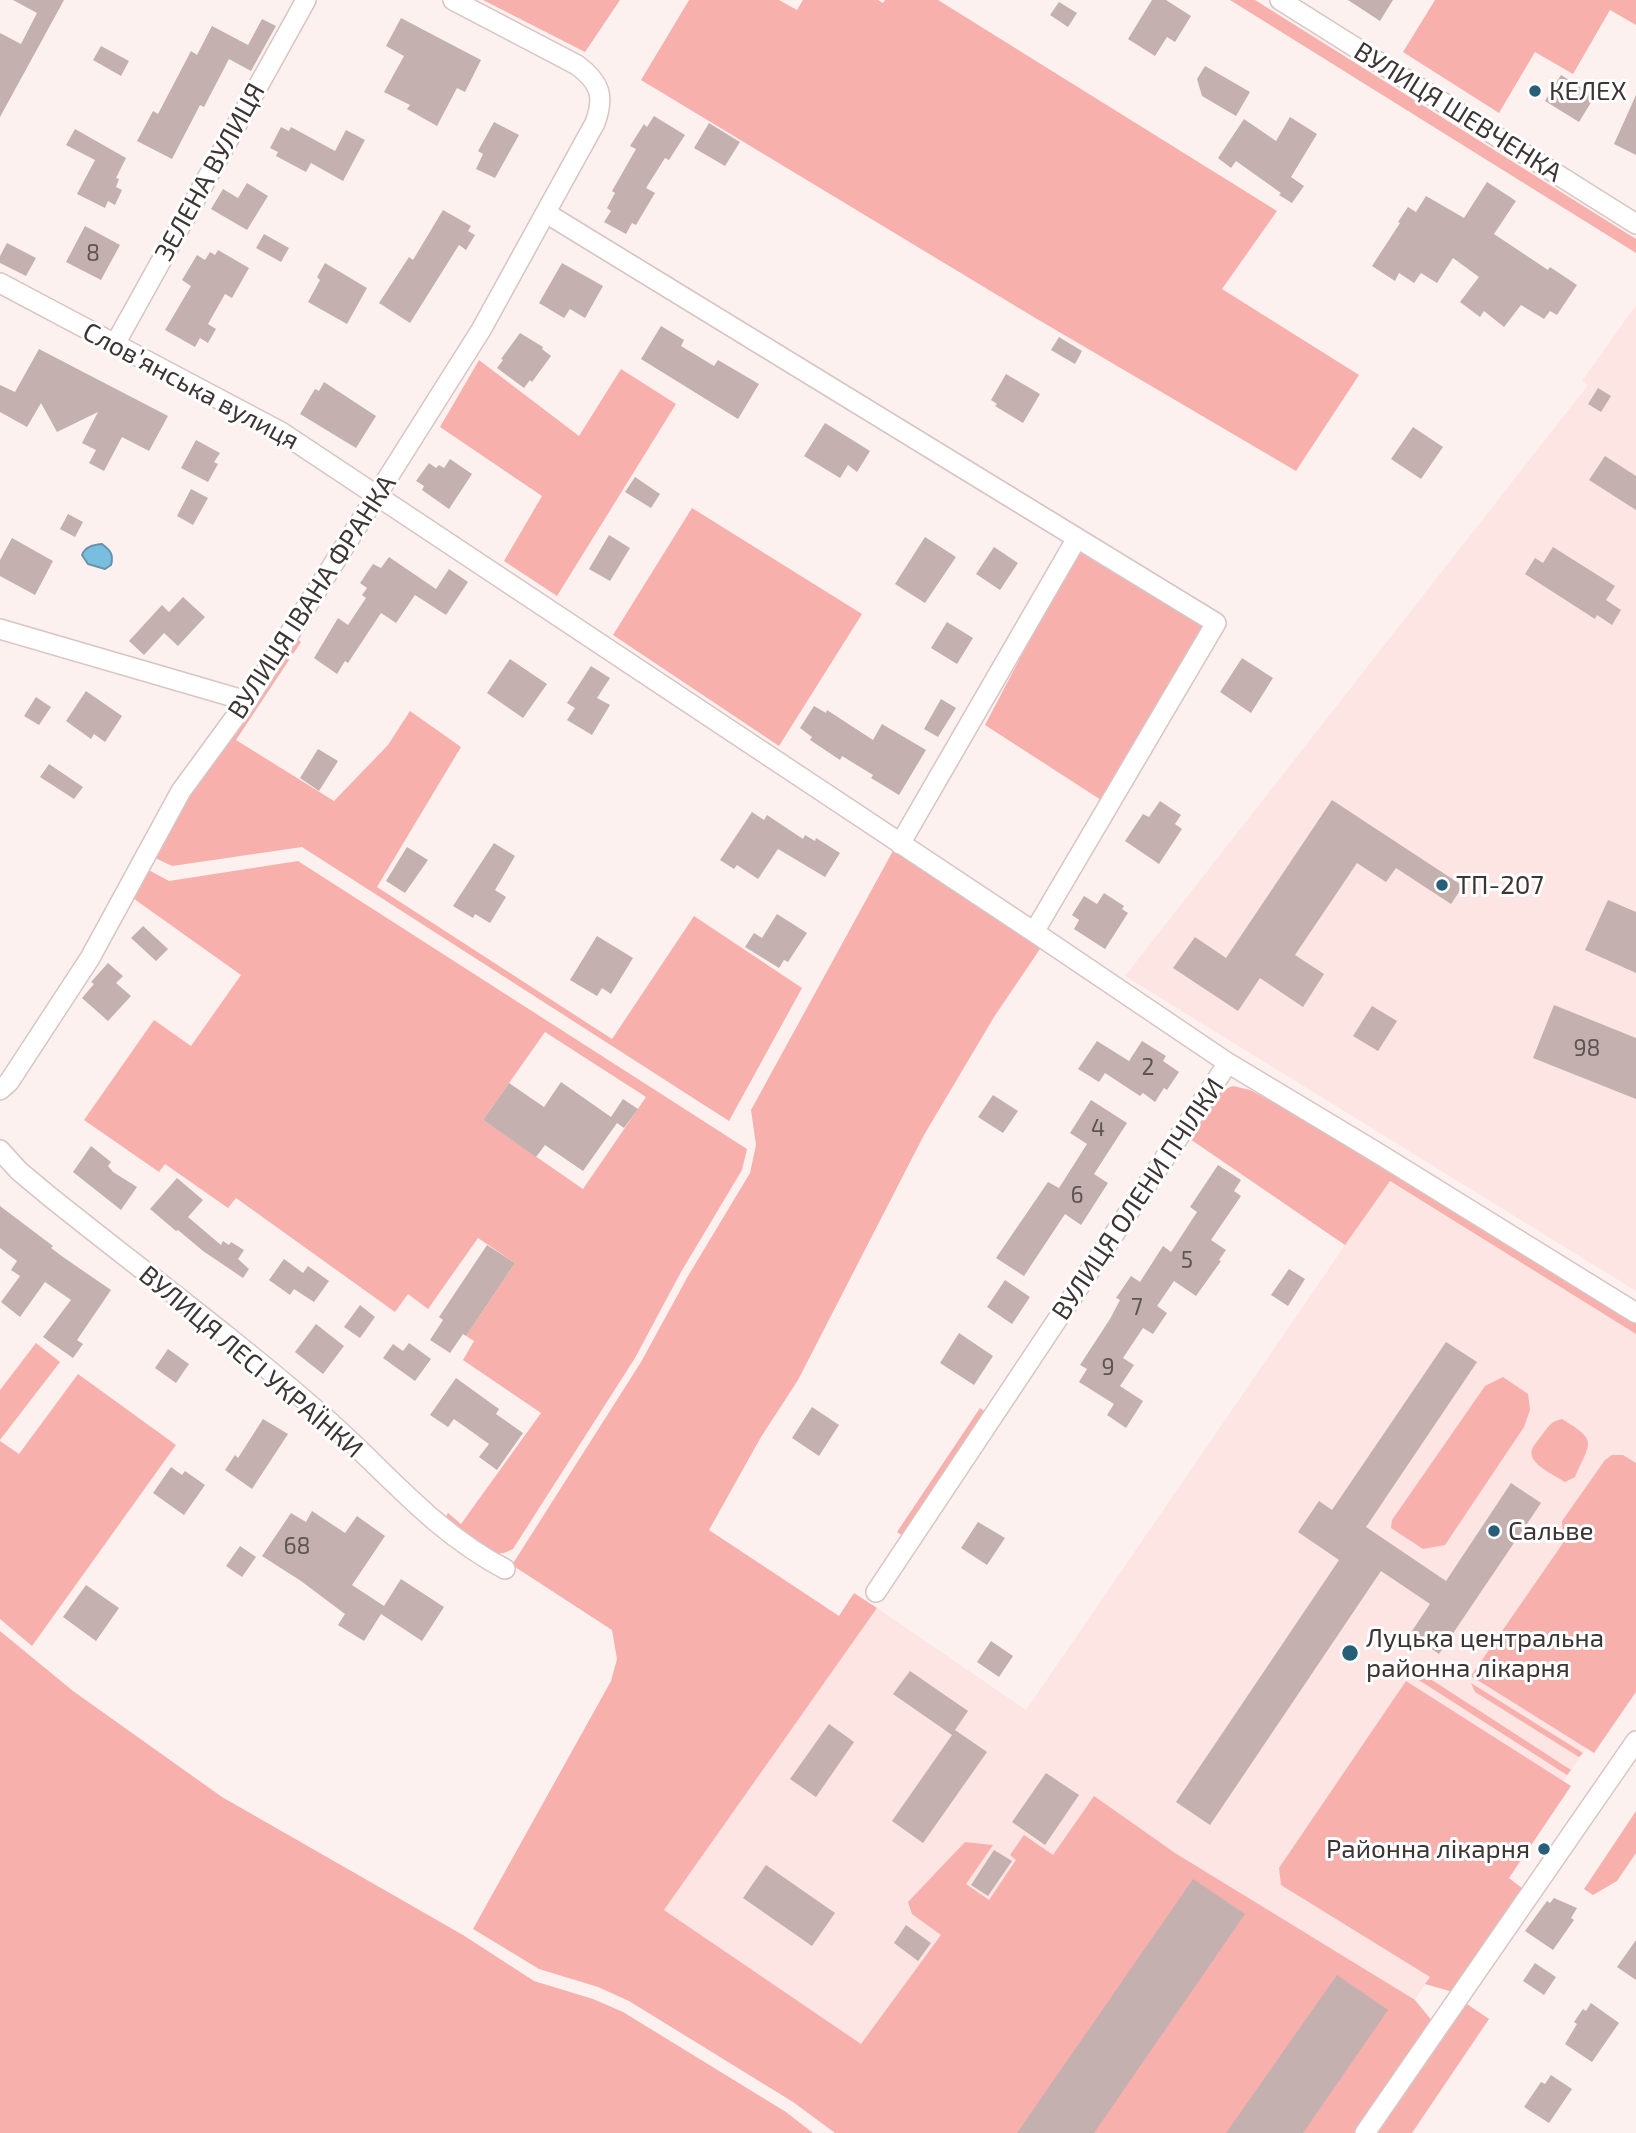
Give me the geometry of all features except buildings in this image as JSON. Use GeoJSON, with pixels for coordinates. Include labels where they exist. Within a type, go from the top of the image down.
{"type":"FeatureCollection","features":[{"type":"Feature","properties":{"kind":"street","name":"ЗЕЛЕНА ВУЛИЦЯ"},"geometry":{"type":"LineString","coordinates":[[115,344],[306,0]]}},
{"type":"Feature","properties":{"kind":"street","name":"ВУЛИЦЯ ІВАНА ФРАНКА"},"geometry":{"type":"LineString","coordinates":[[0,1090],[9,1082],[90,958],[181,791],[247,701],[481,330],[595,123],[600,109],[600,91],[590,75],[577,65],[453,0]]}},
{"type":"Feature","properties":{"kind":"street","name":"ВУЛИЦЯ ШЕВЧЕНКА"},"geometry":{"type":"LineString","coordinates":[[1280,0],[1636,224]]}},
{"type":"Feature","properties":{"kind":"street"},"geometry":{"type":"LineString","coordinates":[[545,213],[1216,623],[1034,932]]}},
{"type":"Feature","properties":{"kind":"street","name":"Словʼянська вулиця"},"geometry":{"type":"LineString","coordinates":[[0,283],[281,432],[1228,1063]]}},
{"type":"Feature","properties":{"kind":"street"},"geometry":{"type":"LineString","coordinates":[[900,844],[1077,538]]}},
{"type":"Feature","properties":{"kind":"street"},"geometry":{"type":"LineString","coordinates":[[0,629],[247,701]]}},
{"type":"Feature","properties":{"kind":"street","name":"ВУЛИЦЯ ОЛЕНИ ПЧІЛКИ"},"geometry":{"type":"LineString","coordinates":[[877,1592],[1228,1063],[1636,1313]]}},
{"type":"Feature","properties":{"kind":"street","name":"ВУЛИЦЯ ЛЕСІ УКРАЇНКИ"},"geometry":{"type":"LineString","coordinates":[[0,1150],[19,1171],[49,1196],[324,1416],[421,1511],[474,1553],[505,1569]]}},
{"type":"Feature","properties":{"kind":"street"},"geometry":{"type":"LineString","coordinates":[[1365,2133],[1636,1741]]}},
{"type":"Feature","properties":{"kind":"shaded area"},"geometry":{"type":"Polygon","coordinates":[[[483,0],[620,0],[585,52],[483,0]]]}},
{"type":"Feature","properties":{"kind":"shaded area"},"geometry":{"type":"Polygon","coordinates":[[[689,0],[779,0],[797,10],[803,0],[878,0],[883,3],[885,0],[938,0],[1277,211],[1222,289],[1359,375],[1296,471],[1032,316],[641,80],[689,0]]]}},
{"type":"Feature","properties":{"kind":"shaded area"},"geometry":{"type":"Polygon","coordinates":[[[1230,0],[1255,0],[1636,239],[1636,253],[1230,0]]]}},
{"type":"Feature","properties":{"kind":"shaded area"},"geometry":{"type":"Polygon","coordinates":[[[1435,0],[1636,0],[1636,25],[1610,10],[1573,74],[1535,52],[1499,113],[1403,52],[1435,0]]]}},
{"type":"Feature","properties":{"kind":"shaded area"},"geometry":{"type":"Polygon","coordinates":[[[1636,305],[1636,1291],[1125,976],[1588,385],[1582,381],[1636,305]]]}},
{"type":"Feature","properties":{"kind":"shaded area"},"geometry":{"type":"Polygon","coordinates":[[[479,360],[579,436],[621,369],[676,404],[557,596],[504,561],[542,496],[440,427],[479,360]]]}},
{"type":"Feature","properties":{"kind":"shaded area"},"geometry":{"type":"Polygon","coordinates":[[[692,508],[862,614],[779,746],[613,635],[692,508]]]}},
{"type":"Feature","properties":{"kind":"shaded area"},"geometry":{"type":"Polygon","coordinates":[[[1078,548],[1203,625],[1101,800],[985,725],[1078,548]]]}},
{"type":"Feature","properties":{"kind":"shaded area"},"geometry":{"type":"Polygon","coordinates":[[[297,639],[301,642],[236,740],[334,801],[388,745],[410,711],[461,747],[377,887],[612,1039],[694,916],[802,988],[729,1121],[302,847],[172,866],[151,856],[185,793],[297,639]]]}},
{"type":"Feature","properties":{"kind":"shaded area"},"geometry":{"type":"Polygon","coordinates":[[[894,849],[1042,946],[994,1017],[924,1135],[798,1380],[761,1437],[709,1530],[839,1616],[854,1593],[877,1608],[664,1910],[861,2044],[941,1935],[912,1914],[908,1902],[965,1842],[993,1845],[966,1884],[989,1900],[1016,1860],[1010,1855],[1024,1835],[1053,1855],[1094,1796],[1175,1853],[1415,2000],[1433,2022],[1356,2133],[835,2133],[793,2102],[629,2001],[598,1987],[539,1969],[473,1929],[611,1681],[617,1659],[612,1630],[512,1565],[641,1362],[688,1276],[750,1173],[756,1145],[751,1110],[894,849]]]}},
{"type":"Feature","properties":{"kind":"shaded area"},"geometry":{"type":"Polygon","coordinates":[[[298,861],[747,1149],[742,1170],[681,1272],[635,1358],[513,1549],[490,1554],[443,1521],[448,1513],[461,1524],[541,1413],[463,1360],[474,1341],[466,1336],[515,1263],[478,1238],[428,1309],[408,1294],[395,1312],[236,1198],[228,1208],[165,1164],[159,1172],[84,1120],[154,1020],[191,1046],[241,975],[130,896],[145,868],[169,881],[298,861]],[[545,1032],[483,1120],[583,1189],[646,1097],[545,1032]]]}},
{"type":"Feature","properties":{"kind":"shaded area"},"geometry":{"type":"Polygon","coordinates":[[[1233,1086],[1250,1090],[1312,1122],[1636,1320],[1636,1334],[1390,1181],[1345,1245],[1187,1137],[1212,1100],[1233,1086]]]}},
{"type":"Feature","properties":{"kind":"shaded area","name":"Луцька центральна районна лікарня"},"geometry":{"type":"Polygon","coordinates":[[[1389,1181],[1636,1334],[1636,1675],[1324,2133],[991,2133],[664,1910],[877,1608],[1026,1710],[1389,1181]]]}},
{"type":"Feature","properties":{"kind":"shaded area"},"geometry":{"type":"Polygon","coordinates":[[[36,1343],[60,1362],[0,1440],[0,1390],[36,1343]]]}},
{"type":"Feature","properties":{"kind":"shaded area"},"geometry":{"type":"Polygon","coordinates":[[[78,1374],[176,1445],[32,1646],[0,1619],[0,1441],[19,1454],[78,1374]]]}},
{"type":"Feature","properties":{"kind":"shaded area"},"geometry":{"type":"Polygon","coordinates":[[[1503,1377],[1528,1394],[1530,1410],[1524,1427],[1445,1545],[1423,1549],[1391,1528],[1392,1520],[1485,1386],[1503,1377]]]}},
{"type":"Feature","properties":{"kind":"shaded area"},"geometry":{"type":"Polygon","coordinates":[[[980,1408],[989,1414],[907,1539],[897,1532],[980,1408]]]}},
{"type":"Feature","properties":{"kind":"shaded area"},"geometry":{"type":"Polygon","coordinates":[[[1562,1419],[1581,1432],[1588,1443],[1575,1477],[1565,1482],[1538,1464],[1532,1454],[1533,1447],[1548,1427],[1562,1419]]]}},
{"type":"Feature","properties":{"kind":"shaded area"},"geometry":{"type":"Polygon","coordinates":[[[1612,1455],[1623,1455],[1636,1463],[1636,1692],[1594,1753],[1471,1676],[1563,1543],[1562,1521],[1605,1460],[1612,1455]]]}},
{"type":"Feature","properties":{"kind":"shaded area"},"geometry":{"type":"Polygon","coordinates":[[[0,1631],[73,1691],[222,1797],[463,1935],[534,1981],[593,1999],[623,2012],[786,2112],[813,2133],[0,2133],[0,1631]]]}},
{"type":"Feature","properties":{"kind":"shaded area"},"geometry":{"type":"Polygon","coordinates":[[[1418,1671],[1571,1770],[1567,1775],[1414,1677],[1418,1671]]]}},
{"type":"Feature","properties":{"kind":"shaded area"},"geometry":{"type":"Polygon","coordinates":[[[1406,1681],[1571,1786],[1509,1878],[1523,1889],[1453,1992],[1425,1984],[1430,1977],[1281,1885],[1279,1868],[1406,1681]]]}},
{"type":"Feature","properties":{"kind":"shaded area"},"geometry":{"type":"Polygon","coordinates":[[[1471,1683],[1583,1753],[1579,1757],[1475,1692],[1471,1683]]]}},
{"type":"Feature","properties":{"kind":"shaded area"},"geometry":{"type":"Polygon","coordinates":[[[1636,1811],[1636,1853],[1617,1881],[1593,1895],[1584,1889],[1636,1811]]]}},
{"type":"Feature","properties":{"kind":"shaded area"},"geometry":{"type":"Polygon","coordinates":[[[1467,2004],[1489,2019],[1412,2133],[1378,2133],[1467,2004]]]}},
{"type":"Feature","properties":{"kind":"water"},"geometry":{"type":"Polygon","coordinates":[[[102,544],[112,555],[111,565],[105,569],[88,564],[82,555],[88,548],[102,544]]]}},
{"type":"Feature","properties":{"kind":"place","name":"КЕЛЕХ"},"geometry":{"type":"Point","coordinates":[1535,91]}},
{"type":"Feature","properties":{"kind":"place","name":"ТП-207"},"geometry":{"type":"Point","coordinates":[1442,885]}},
{"type":"Feature","properties":{"kind":"place","name":"Сальве"},"geometry":{"type":"Point","coordinates":[1494,1531]}},
{"type":"Feature","properties":{"kind":"place","name":"Луцька центральна районна лікарня"},"geometry":{"type":"Point","coordinates":[1350,1653]}},
{"type":"Feature","properties":{"kind":"place","name":"Районна лікарня"},"geometry":{"type":"Point","coordinates":[1544,1849]}}]}
